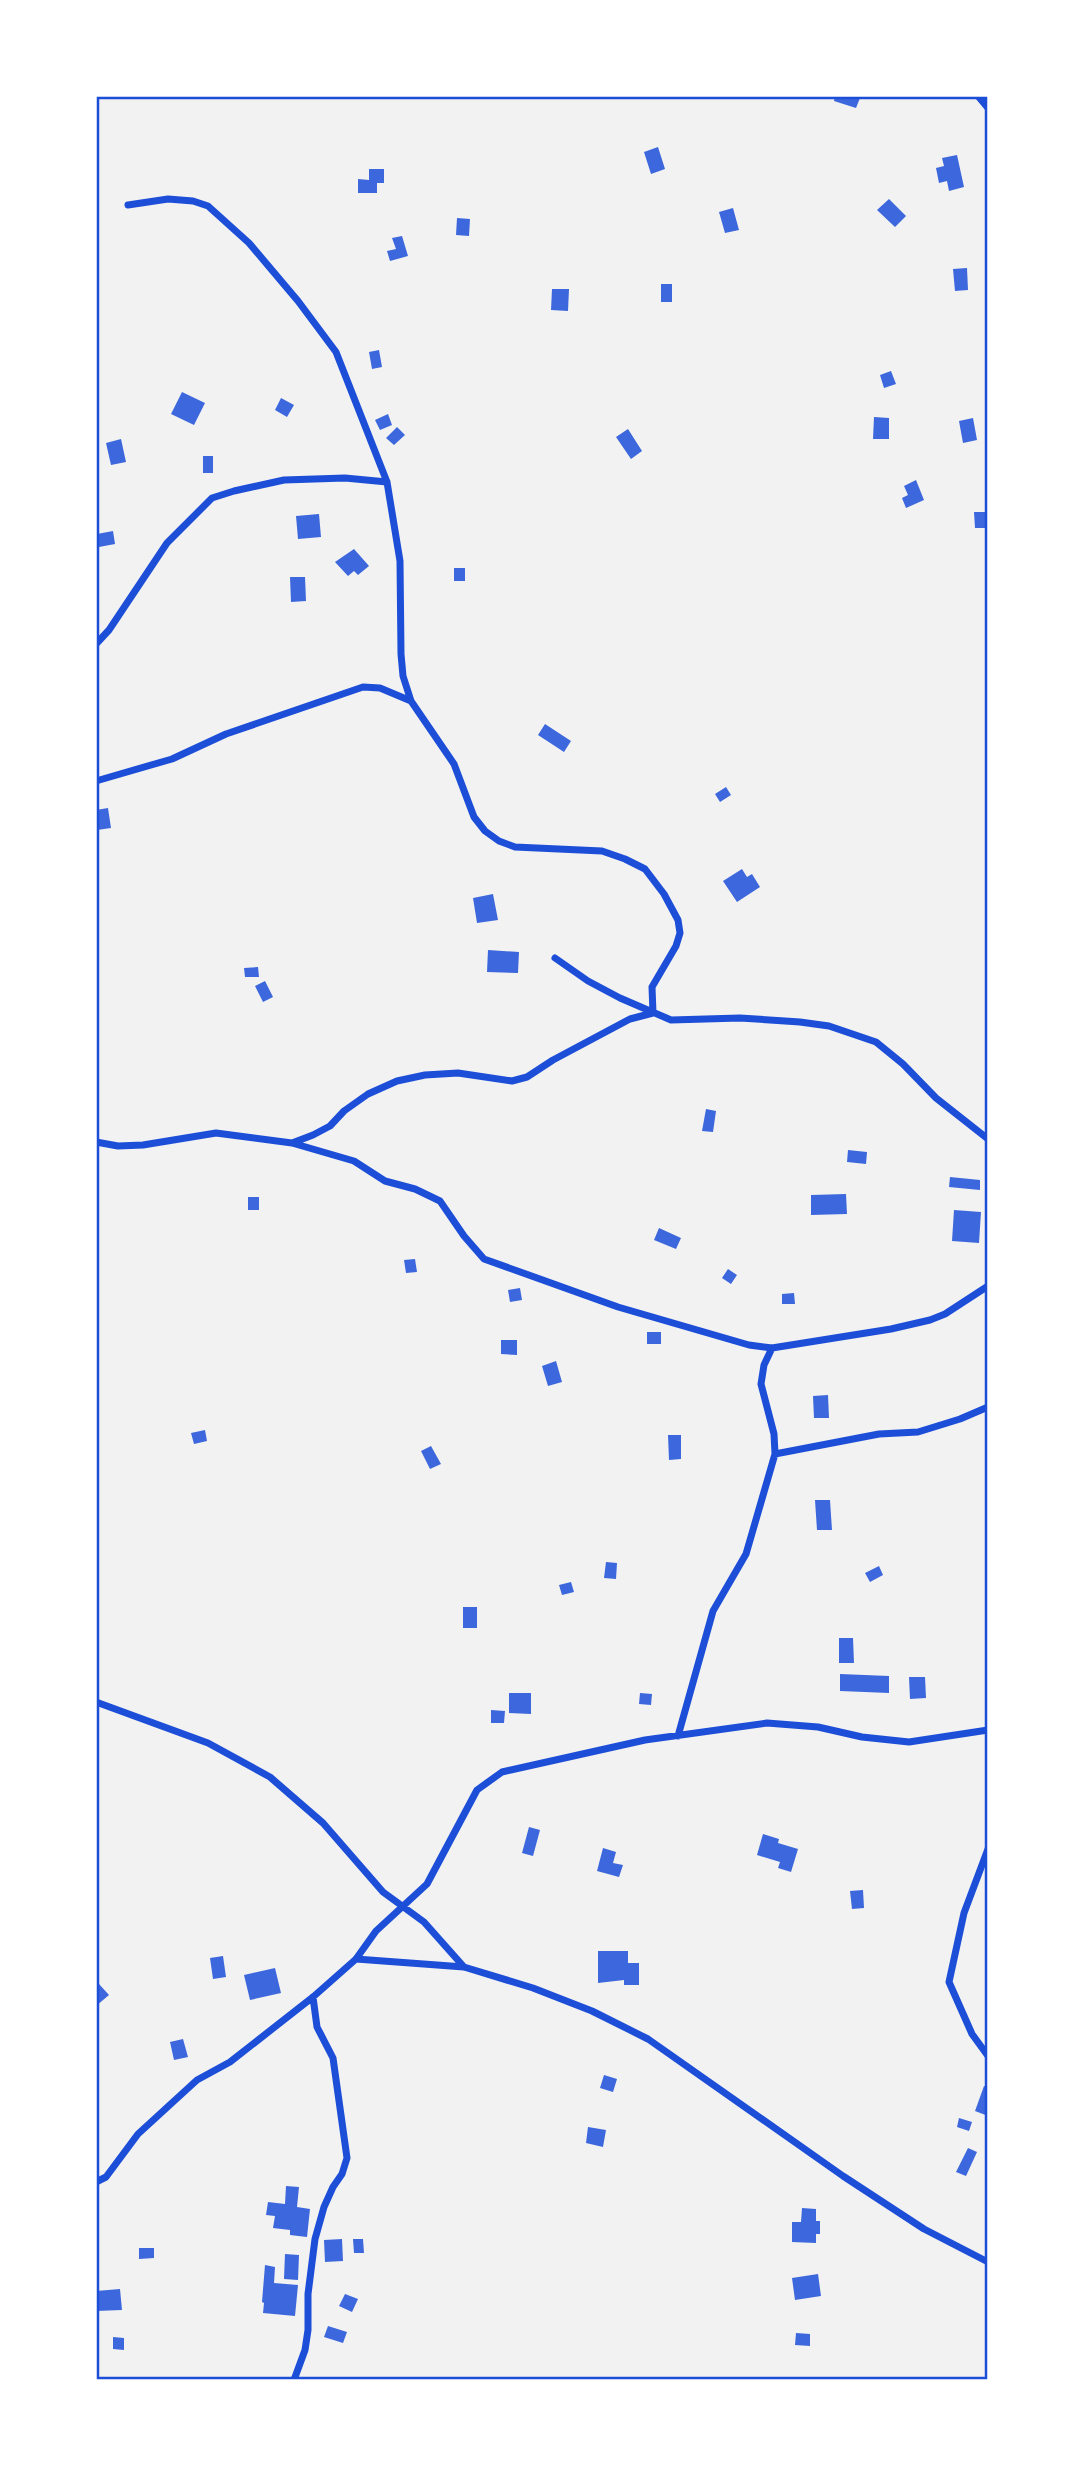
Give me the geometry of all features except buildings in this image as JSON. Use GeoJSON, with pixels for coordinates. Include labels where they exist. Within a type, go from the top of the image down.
{"type":"FeatureCollection","features":[{"type":"Feature","properties":{"kind":"street"},"geometry":{"type":"LineString","coordinates":[[978,96],[988,108]]}},
{"type":"Feature","properties":{"kind":"street"},"geometry":{"type":"LineString","coordinates":[[128,205],[168,199],[192,201],[208,206],[249,243],[299,301],[336,352],[387,482],[400,561],[403,676],[411,701],[454,764],[474,817],[485,831],[499,841],[515,847],[602,851],[645,869],[664,894],[678,920],[680,933],[676,946],[652,987],[653,1013]]}},
{"type":"Feature","properties":{"kind":"street"},"geometry":{"type":"LineString","coordinates":[[96,644],[109,630],[167,543],[212,498],[284,480],[345,478],[387,482]]}},
{"type":"Feature","properties":{"kind":"street"},"geometry":{"type":"LineString","coordinates":[[96,781],[172,759],[226,734],[363,687],[380,688],[411,701]]}},
{"type":"Feature","properties":{"kind":"street"},"geometry":{"type":"LineString","coordinates":[[555,958],[587,981],[671,1020],[740,1018],[800,1022],[829,1026],[876,1042],[903,1064],[936,1098],[988,1139]]}},
{"type":"Feature","properties":{"kind":"street"},"geometry":{"type":"LineString","coordinates":[[292,1143],[330,1126],[344,1111],[368,1094],[397,1081],[425,1075],[458,1073],[512,1081],[527,1077],[630,1019],[653,1013]]}},
{"type":"Feature","properties":{"kind":"street"},"geometry":{"type":"LineString","coordinates":[[96,1142],[118,1146],[143,1145],[216,1133],[292,1143],[354,1161],[385,1181],[415,1189],[440,1201],[484,1259],[618,1307],[749,1345],[772,1348],[930,1320],[988,1286]]}},
{"type":"Feature","properties":{"kind":"street"},"geometry":{"type":"LineString","coordinates":[[678,1735],[713,1611],[746,1554],[775,1454],[774,1434],[761,1384],[764,1365],[772,1348]]}},
{"type":"Feature","properties":{"kind":"street"},"geometry":{"type":"LineString","coordinates":[[775,1454],[878,1434],[918,1432],[988,1407]]}},
{"type":"Feature","properties":{"kind":"street"},"geometry":{"type":"LineString","coordinates":[[96,1702],[208,1743],[270,1777],[323,1823],[383,1892],[424,1922],[464,1967]]}},
{"type":"Feature","properties":{"kind":"street"},"geometry":{"type":"LineString","coordinates":[[96,2182],[106,2177],[138,2134],[197,2080],[230,2062],[313,1997],[356,1959],[376,1931],[427,1884],[477,1790],[502,1772],[645,1740],[767,1723],[818,1727],[862,1737],[909,1742],[988,1730]]}},
{"type":"Feature","properties":{"kind":"street"},"geometry":{"type":"LineString","coordinates":[[988,1849],[964,1913],[949,1982],[972,2034],[988,2056]]}},
{"type":"Feature","properties":{"kind":"street"},"geometry":{"type":"LineString","coordinates":[[356,1959],[464,1967],[592,2011],[648,2039],[842,2176],[924,2229],[988,2262]]}},
{"type":"Feature","properties":{"kind":"street"},"geometry":{"type":"LineString","coordinates":[[294,2380],[306,2350],[308,2294],[315,2239],[324,2207],[342,2174],[346,2158],[333,2058],[317,2027],[313,1997]]}}]}
